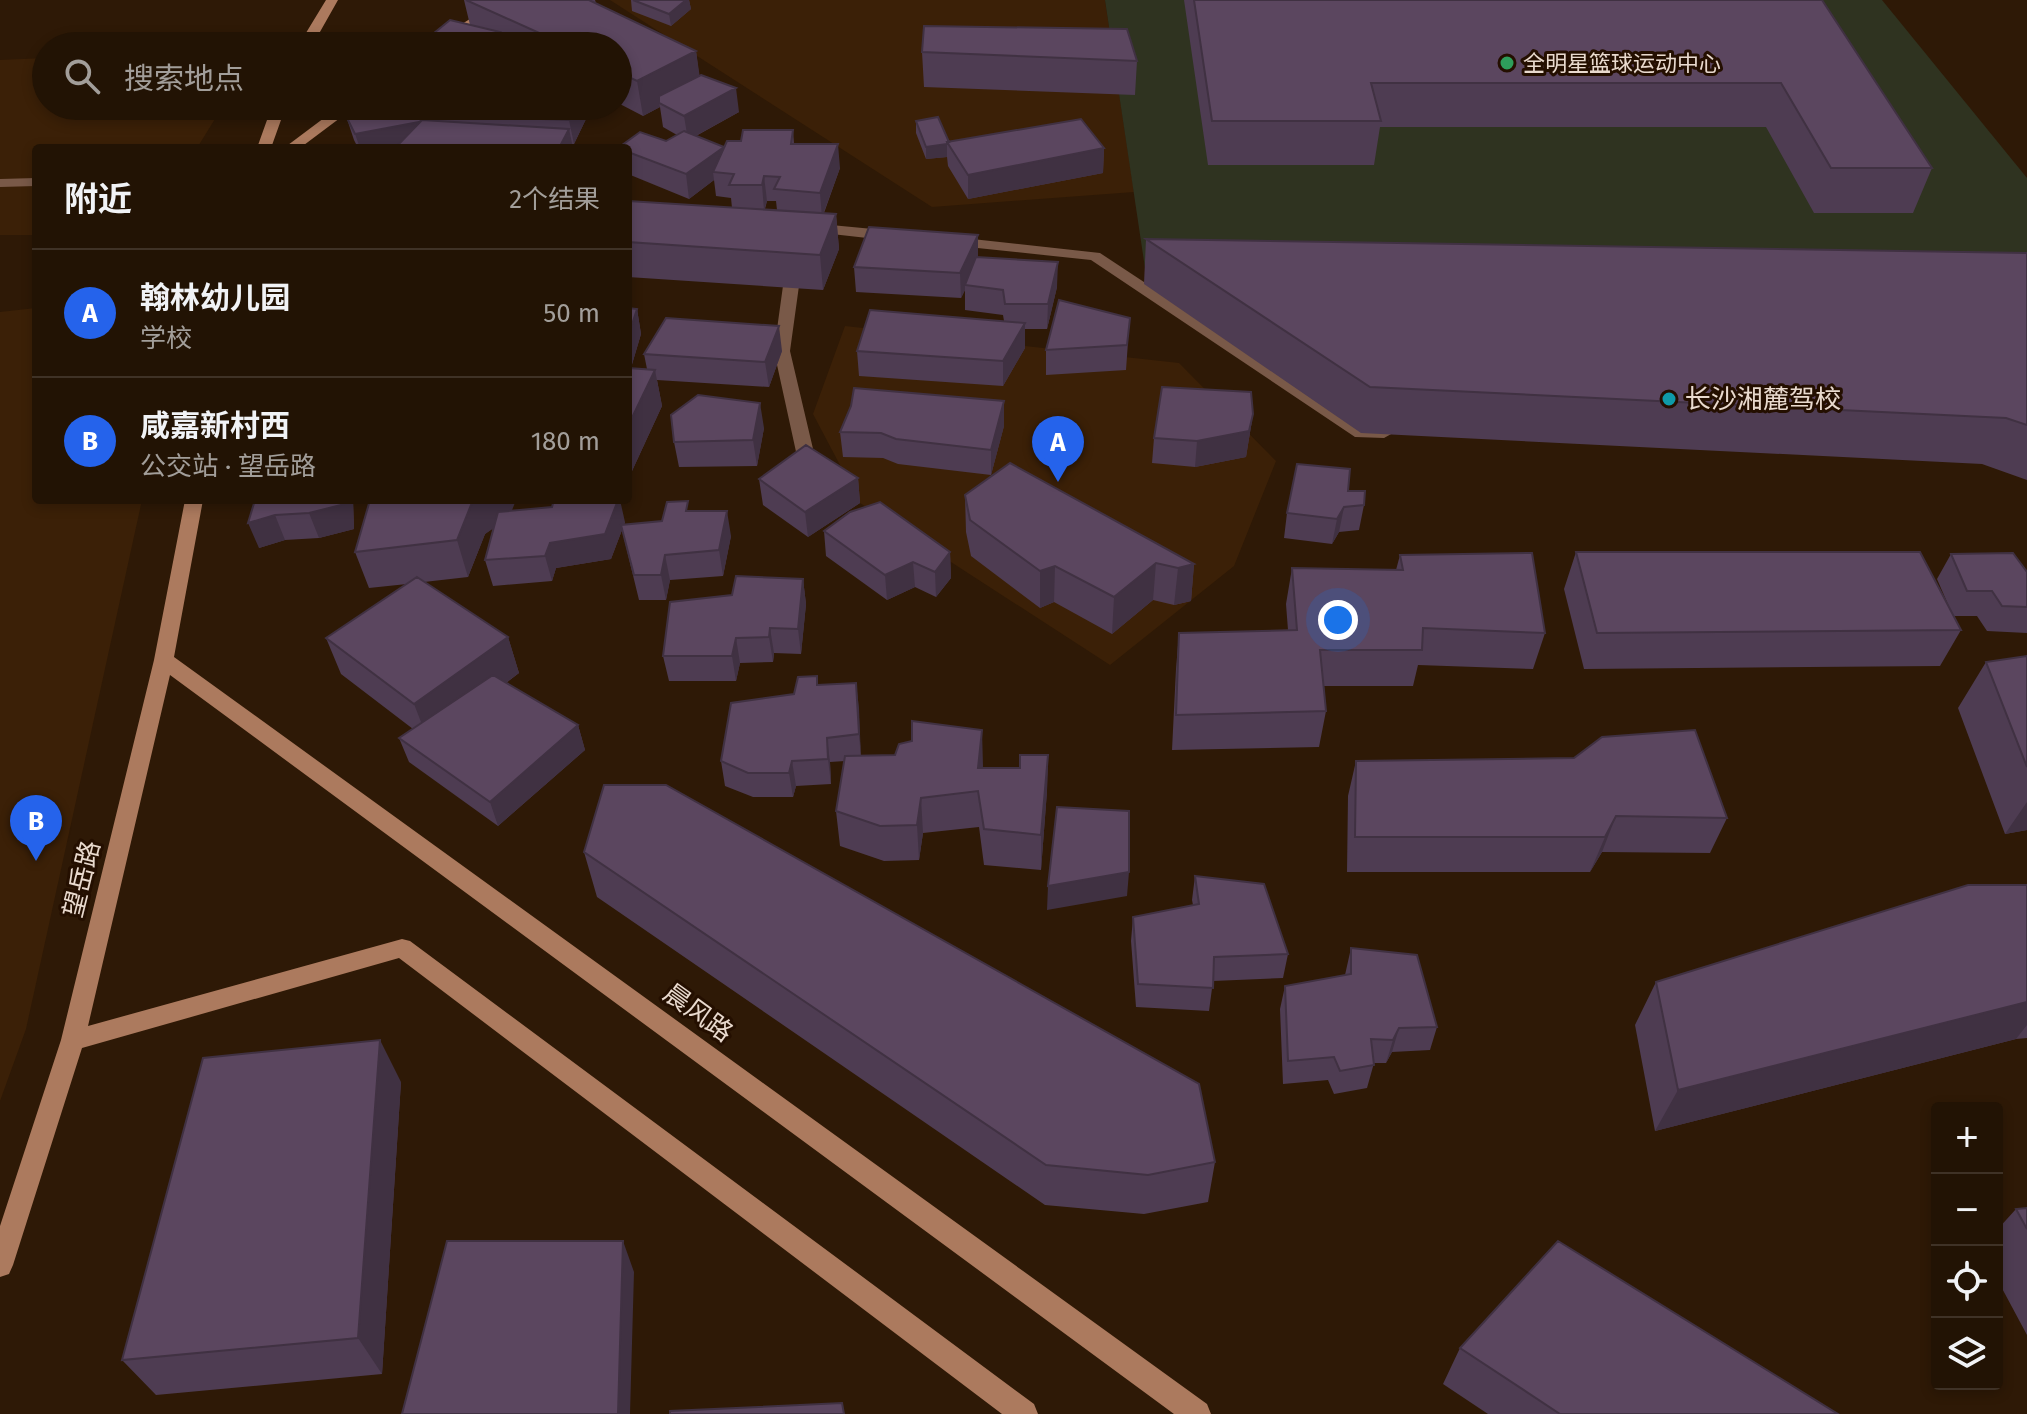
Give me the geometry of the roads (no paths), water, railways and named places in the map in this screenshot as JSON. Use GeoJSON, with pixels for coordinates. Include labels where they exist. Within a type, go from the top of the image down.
{"type":"FeatureCollection","features":[{"type":"Feature","properties":{"kind":"street"},"geometry":{"type":"LineString","coordinates":[[313,32],[332,0]]}},
{"type":"Feature","properties":{"kind":"street"},"geometry":{"type":"LineString","coordinates":[[457,32],[509,0]]}},
{"type":"Feature","properties":{"kind":"street"},"geometry":{"type":"LineString","coordinates":[[265,144],[274,120]]}},
{"type":"Feature","properties":{"kind":"street"},"geometry":{"type":"LineString","coordinates":[[297,144],[330,120]]}},
{"type":"Feature","properties":{"kind":"street"},"geometry":{"type":"LineString","coordinates":[[0,183],[32,182]]}},
{"type":"Feature","properties":{"kind":"street"},"geometry":{"type":"LineString","coordinates":[[809,470],[782,351],[799,227],[908,238]]}},
{"type":"Feature","properties":{"kind":"street"},"geometry":{"type":"LineString","coordinates":[[939,241],[1095,256],[1361,433],[1409,433]]}},
{"type":"Feature","properties":{"kind":"street"},"geometry":{"type":"LineString","coordinates":[[1261,365],[1293,366]]}},
{"type":"Feature","properties":{"kind":"street","name":"望岳路"},"geometry":{"type":"LineString","coordinates":[[0,1265],[73,1040],[164,660],[193,504]]}},
{"type":"Feature","properties":{"kind":"street","name":"晨风路"},"geometry":{"type":"LineString","coordinates":[[164,660],[1197,1414]]}},
{"type":"Feature","properties":{"kind":"street"},"geometry":{"type":"LineString","coordinates":[[73,1040],[402,948],[1024,1414]]}},
{"type":"Feature","properties":{"kind":"place","name":"全明星篮球运动中心"},"geometry":{"type":"Point","coordinates":[1507,63]}},
{"type":"Feature","properties":{"kind":"place","name":"长沙湘麓驾校"},"geometry":{"type":"Point","coordinates":[1669,399]}},
{"type":"Feature","properties":{"kind":"place","name":"翰林幼儿园"},"geometry":{"type":"Point","coordinates":[1058,482]}},
{"type":"Feature","properties":{"kind":"place","name":"咸嘉新村西"},"geometry":{"type":"Point","coordinates":[36,861]}}]}
